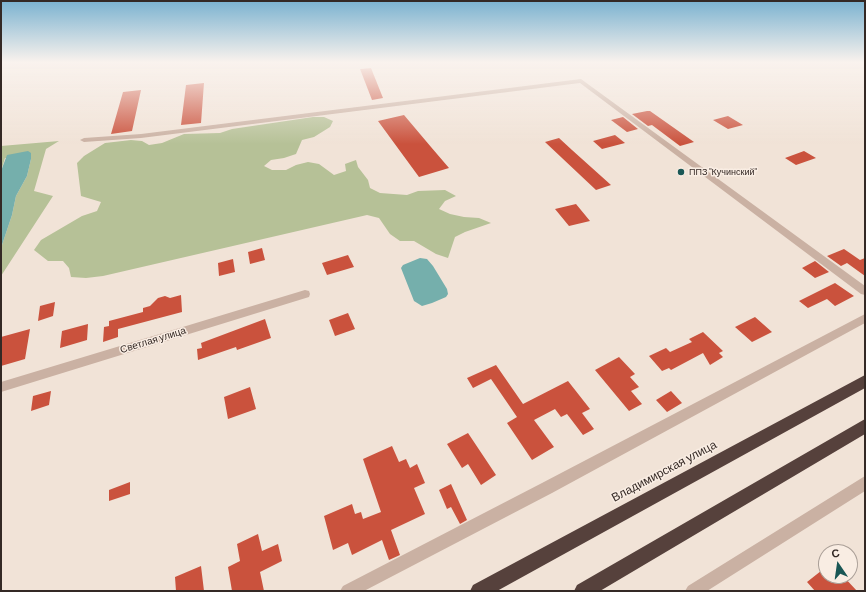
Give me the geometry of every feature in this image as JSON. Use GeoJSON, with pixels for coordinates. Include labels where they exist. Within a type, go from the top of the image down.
{"type":"FeatureCollection","features":[{"type":"Feature","properties":{"kind":"highway","name":"Владимирская улица"},"geometry":{"type":"LineString","coordinates":[[480,591],[865,381]]}},
{"type":"Feature","properties":{"kind":"highway"},"geometry":{"type":"LineString","coordinates":[[583,591],[865,426]]}},
{"type":"Feature","properties":{"kind":"street"},"geometry":{"type":"LineString","coordinates":[[84,140],[141,136],[511,90]]}},
{"type":"Feature","properties":{"kind":"street"},"geometry":{"type":"LineString","coordinates":[[592,90],[865,291]]}},
{"type":"Feature","properties":{"kind":"street","name":"Светлая улица"},"geometry":{"type":"LineString","coordinates":[[1,387],[305,294]]}},
{"type":"Feature","properties":{"kind":"street"},"geometry":{"type":"LineString","coordinates":[[348,591],[547,488],[865,318]]}},
{"type":"Feature","properties":{"kind":"street"},"geometry":{"type":"LineString","coordinates":[[693,591],[865,483]]}},
{"type":"Feature","properties":{"kind":"green space"},"geometry":{"type":"Polygon","coordinates":[[[313,117],[324,117],[333,121],[330,127],[314,137],[302,140],[296,154],[271,160],[264,166],[272,170],[286,170],[296,165],[308,162],[319,164],[334,175],[346,171],[345,164],[356,160],[358,167],[368,180],[370,188],[380,193],[407,195],[418,191],[445,190],[456,196],[445,201],[439,209],[450,214],[479,218],[491,223],[455,237],[448,258],[436,254],[414,241],[400,241],[390,234],[379,218],[367,215],[103,276],[86,278],[71,277],[69,268],[63,261],[48,261],[34,250],[41,240],[82,216],[97,211],[101,202],[81,196],[77,163],[84,156],[105,143],[131,140],[142,141],[149,145],[162,143],[184,134],[220,133],[232,129],[313,117]]]}},
{"type":"Feature","properties":{"kind":"green space"},"geometry":{"type":"Polygon","coordinates":[[[59,141],[46,149],[34,191],[53,196],[1,276],[1,248],[12,215],[16,196],[27,176],[31,159],[5,158],[1,171],[1,146],[59,141]]]}},
{"type":"Feature","properties":{"kind":"water"},"geometry":{"type":"Polygon","coordinates":[[[28,151],[31,153],[31,159],[27,176],[16,196],[12,215],[1,248],[1,171],[7,155],[28,151]]]}},
{"type":"Feature","properties":{"kind":"water"},"geometry":{"type":"Polygon","coordinates":[[[420,258],[427,259],[433,266],[447,289],[448,294],[446,297],[422,306],[414,301],[401,268],[403,265],[420,258]]]}},
{"type":"Feature","properties":{"kind":"building"},"geometry":{"type":"Polygon","coordinates":[[[141,90],[132,131],[111,134],[123,92],[141,90]]]}},
{"type":"Feature","properties":{"kind":"building"},"geometry":{"type":"Polygon","coordinates":[[[185,90],[204,90],[201,123],[181,125],[185,90]]]}},
{"type":"Feature","properties":{"kind":"building"},"geometry":{"type":"Polygon","coordinates":[[[368,90],[380,90],[383,98],[372,100],[368,90]]]}},
{"type":"Feature","properties":{"kind":"building"},"geometry":{"type":"Polygon","coordinates":[[[650,111],[694,142],[680,146],[652,125],[648,126],[632,114],[650,111]]]}},
{"type":"Feature","properties":{"kind":"building"},"geometry":{"type":"Polygon","coordinates":[[[404,115],[449,168],[419,177],[378,121],[404,115]]]}},
{"type":"Feature","properties":{"kind":"building"},"geometry":{"type":"Polygon","coordinates":[[[728,116],[743,125],[728,129],[713,120],[728,116]]]}},
{"type":"Feature","properties":{"kind":"building"},"geometry":{"type":"Polygon","coordinates":[[[623,117],[638,129],[627,132],[611,120],[623,117]]]}},
{"type":"Feature","properties":{"kind":"building"},"geometry":{"type":"Polygon","coordinates":[[[615,135],[625,143],[602,149],[593,141],[615,135]]]}},
{"type":"Feature","properties":{"kind":"building"},"geometry":{"type":"Polygon","coordinates":[[[559,138],[611,185],[596,190],[545,142],[559,138]]]}},
{"type":"Feature","properties":{"kind":"building"},"geometry":{"type":"Polygon","coordinates":[[[804,151],[816,158],[796,165],[785,158],[804,151]]]}},
{"type":"Feature","properties":{"kind":"building"},"geometry":{"type":"Polygon","coordinates":[[[576,204],[590,221],[569,226],[555,209],[576,204]]]}},
{"type":"Feature","properties":{"kind":"building"},"geometry":{"type":"Polygon","coordinates":[[[262,248],[265,260],[250,264],[248,252],[262,248]]]}},
{"type":"Feature","properties":{"kind":"building"},"geometry":{"type":"Polygon","coordinates":[[[844,249],[860,260],[865,258],[865,276],[847,263],[841,266],[827,256],[844,249]]]}},
{"type":"Feature","properties":{"kind":"building"},"geometry":{"type":"Polygon","coordinates":[[[348,255],[354,267],[327,275],[322,263],[348,255]]]}},
{"type":"Feature","properties":{"kind":"building"},"geometry":{"type":"Polygon","coordinates":[[[233,259],[235,272],[219,276],[218,263],[233,259]]]}},
{"type":"Feature","properties":{"kind":"building"},"geometry":{"type":"Polygon","coordinates":[[[815,261],[829,272],[815,278],[802,268],[815,261]]]}},
{"type":"Feature","properties":{"kind":"building"},"geometry":{"type":"Polygon","coordinates":[[[835,283],[854,296],[835,306],[827,299],[808,308],[799,301],[835,283]]]}},
{"type":"Feature","properties":{"kind":"building"},"geometry":{"type":"Polygon","coordinates":[[[181,295],[182,312],[118,329],[118,337],[103,342],[104,327],[109,326],[109,321],[143,312],[143,308],[150,306],[158,298],[165,296],[170,298],[181,295]]]}},
{"type":"Feature","properties":{"kind":"building"},"geometry":{"type":"Polygon","coordinates":[[[55,302],[53,316],[38,321],[40,306],[55,302]]]}},
{"type":"Feature","properties":{"kind":"building"},"geometry":{"type":"Polygon","coordinates":[[[348,313],[355,329],[335,336],[329,320],[348,313]]]}},
{"type":"Feature","properties":{"kind":"building"},"geometry":{"type":"Polygon","coordinates":[[[755,317],[772,332],[752,342],[735,327],[755,317]]]}},
{"type":"Feature","properties":{"kind":"building"},"geometry":{"type":"Polygon","coordinates":[[[265,319],[271,338],[237,350],[236,347],[198,360],[197,349],[202,348],[201,343],[265,319]]]}},
{"type":"Feature","properties":{"kind":"building"},"geometry":{"type":"Polygon","coordinates":[[[88,324],[87,340],[60,348],[62,331],[88,324]]]}},
{"type":"Feature","properties":{"kind":"building"},"geometry":{"type":"Polygon","coordinates":[[[30,329],[25,359],[1,366],[1,337],[30,329]]]}},
{"type":"Feature","properties":{"kind":"building"},"geometry":{"type":"Polygon","coordinates":[[[703,332],[723,351],[719,353],[723,357],[710,365],[703,353],[671,370],[669,368],[662,371],[649,356],[666,348],[670,352],[692,342],[689,339],[703,332]]]}},
{"type":"Feature","properties":{"kind":"building"},"geometry":{"type":"Polygon","coordinates":[[[619,357],[635,374],[630,377],[639,387],[631,391],[642,404],[629,411],[595,370],[619,357]]]}},
{"type":"Feature","properties":{"kind":"building"},"geometry":{"type":"Polygon","coordinates":[[[496,365],[523,404],[568,381],[590,409],[582,413],[594,429],[583,435],[567,414],[561,417],[555,409],[534,420],[554,447],[532,460],[507,423],[517,417],[491,379],[473,388],[467,378],[496,365]]]}},
{"type":"Feature","properties":{"kind":"building"},"geometry":{"type":"Polygon","coordinates":[[[250,387],[256,409],[228,419],[224,397],[250,387]]]}},
{"type":"Feature","properties":{"kind":"building"},"geometry":{"type":"Polygon","coordinates":[[[51,391],[49,405],[31,411],[33,396],[51,391]]]}},
{"type":"Feature","properties":{"kind":"building"},"geometry":{"type":"Polygon","coordinates":[[[671,391],[682,403],[667,412],[656,400],[671,391]]]}},
{"type":"Feature","properties":{"kind":"building"},"geometry":{"type":"Polygon","coordinates":[[[468,433],[496,475],[481,485],[468,464],[462,468],[447,444],[468,433]]]}},
{"type":"Feature","properties":{"kind":"building"},"geometry":{"type":"Polygon","coordinates":[[[392,446],[399,462],[406,459],[410,468],[417,464],[425,483],[414,488],[425,514],[391,530],[400,555],[389,560],[382,540],[352,555],[348,543],[333,550],[324,516],[352,504],[355,514],[361,512],[363,519],[381,512],[363,459],[392,446]]]}},
{"type":"Feature","properties":{"kind":"building"},"geometry":{"type":"Polygon","coordinates":[[[130,482],[130,494],[109,501],[109,490],[130,482]]]}},
{"type":"Feature","properties":{"kind":"building"},"geometry":{"type":"Polygon","coordinates":[[[451,484],[467,520],[460,524],[451,507],[447,509],[439,490],[451,484]]]}},
{"type":"Feature","properties":{"kind":"building"},"geometry":{"type":"Polygon","coordinates":[[[258,534],[262,551],[278,544],[282,561],[260,572],[264,591],[232,591],[228,567],[240,561],[237,544],[258,534]]]}},
{"type":"Feature","properties":{"kind":"building"},"geometry":{"type":"Polygon","coordinates":[[[201,566],[204,591],[176,591],[175,577],[201,566]]]}},
{"type":"Feature","properties":{"kind":"building"},"geometry":{"type":"Polygon","coordinates":[[[818,573],[818,584],[850,584],[857,591],[815,591],[807,582],[818,573]]]}},
{"type":"Feature","properties":{"kind":"place","name":"ППЗ \"Кучинский\""},"geometry":{"type":"Point","coordinates":[681,172]}}]}
